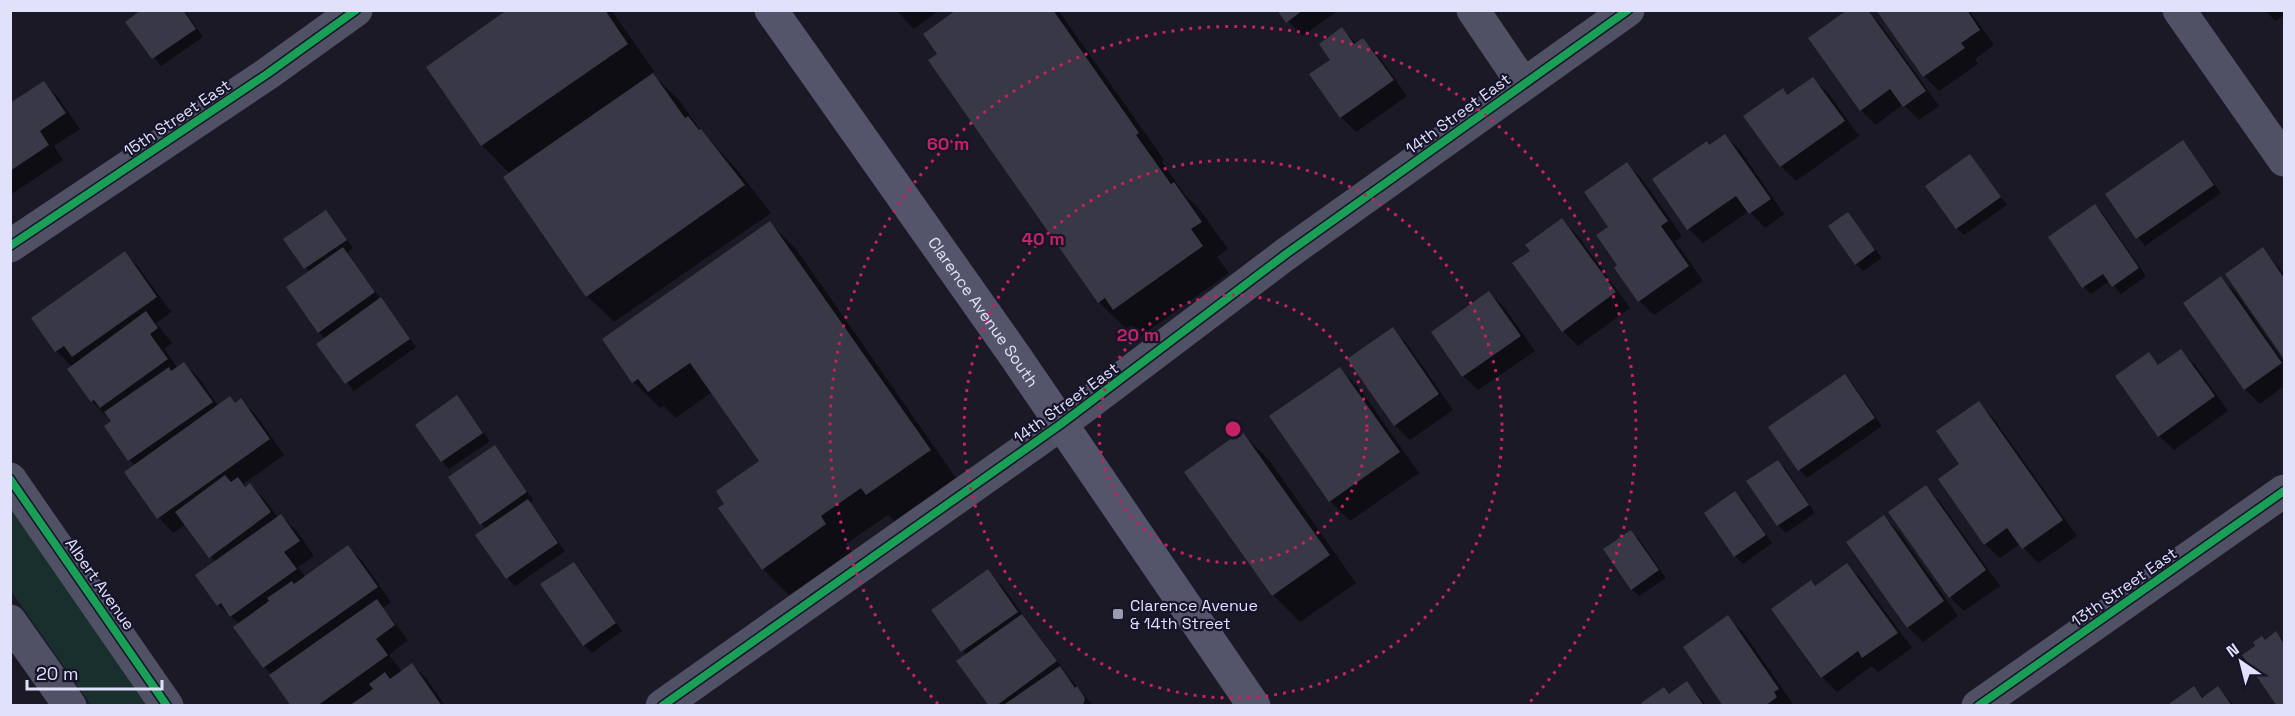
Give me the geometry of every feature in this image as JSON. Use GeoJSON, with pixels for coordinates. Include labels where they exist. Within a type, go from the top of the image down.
{"type":"FeatureCollection","features":[{"type":"Feature","properties":{"kind":"main road","name":"Clarence Avenue South"},"geometry":{"type":"LineString","coordinates":[[771,10],[1061,424],[1254,705]]}},
{"type":"Feature","properties":{"kind":"street","name":"15th Street East"},"geometry":{"type":"LineString","coordinates":[[10,246],[267,74],[356,10]]}},
{"type":"Feature","properties":{"kind":"street"},"geometry":{"type":"LineString","coordinates":[[1473,10],[1523,84]]}},
{"type":"Feature","properties":{"kind":"street","name":"14th Street East"},"geometry":{"type":"LineString","coordinates":[[662,705],[1061,424],[1286,254],[1628,10]]}},
{"type":"Feature","properties":{"kind":"street"},"geometry":{"type":"LineString","coordinates":[[2179,10],[2284,160]]}},
{"type":"Feature","properties":{"kind":"street","name":"Albert Avenue"},"geometry":{"type":"LineString","coordinates":[[10,478],[167,705]]}},
{"type":"Feature","properties":{"kind":"street","name":"13th Street East"},"geometry":{"type":"LineString","coordinates":[[1978,705],[2284,491]]}},
{"type":"Feature","properties":{"kind":"street"},"geometry":{"type":"LineString","coordinates":[[10,621],[70,705]]}},
{"type":"Feature","properties":{"kind":"green space"},"geometry":{"type":"Polygon","coordinates":[[[10,508],[149,705],[91,705],[11,591],[10,508]]]}},
{"type":"Feature","properties":{"kind":"building"},"geometry":{"type":"Polygon","coordinates":[[[141,10],[183,10],[196,29],[152,59],[125,22],[141,10]]]}},
{"type":"Feature","properties":{"kind":"building"},"geometry":{"type":"Polygon","coordinates":[[[507,10],[605,10],[628,44],[481,146],[426,67],[507,10]]]}},
{"type":"Feature","properties":{"kind":"building"},"geometry":{"type":"Polygon","coordinates":[[[956,10],[1053,10],[1139,133],[1136,135],[1171,184],[1174,182],[1202,222],[1191,229],[1203,246],[1113,310],[1105,298],[1098,303],[928,60],[937,54],[923,34],[956,10]]]}},
{"type":"Feature","properties":{"kind":"building"},"geometry":{"type":"Polygon","coordinates":[[[1277,10],[1303,10],[1286,23],[1277,10]]]}},
{"type":"Feature","properties":{"kind":"building"},"geometry":{"type":"Polygon","coordinates":[[[1847,10],[1868,10],[1926,91],[1903,107],[1890,89],[1860,111],[1808,38],[1847,10]]]}},
{"type":"Feature","properties":{"kind":"building"},"geometry":{"type":"Polygon","coordinates":[[[1876,10],[1967,10],[1980,30],[1961,43],[1965,48],[1923,77],[1876,10]]]}},
{"type":"Feature","properties":{"kind":"building"},"geometry":{"type":"Polygon","coordinates":[[[1342,27],[1354,44],[1363,38],[1394,80],[1340,118],[1309,74],[1330,60],[1319,44],[1342,27]]]}},
{"type":"Feature","properties":{"kind":"building"},"geometry":{"type":"Polygon","coordinates":[[[653,73],[685,118],[688,116],[699,130],[701,129],[745,185],[586,297],[503,177],[653,73]]]}},
{"type":"Feature","properties":{"kind":"building"},"geometry":{"type":"Polygon","coordinates":[[[1813,77],[1845,121],[1780,167],[1743,116],[1783,88],[1787,95],[1813,77]]]}},
{"type":"Feature","properties":{"kind":"building"},"geometry":{"type":"Polygon","coordinates":[[[44,81],[66,113],[40,131],[49,145],[10,171],[10,103],[44,81]]]}},
{"type":"Feature","properties":{"kind":"building"},"geometry":{"type":"Polygon","coordinates":[[[1725,134],[1771,199],[1749,214],[1736,196],[1687,230],[1652,179],[1707,141],[1709,145],[1725,134]]]}},
{"type":"Feature","properties":{"kind":"building"},"geometry":{"type":"Polygon","coordinates":[[[2183,140],[2214,185],[2136,239],[2105,194],[2183,140]]]}},
{"type":"Feature","properties":{"kind":"building"},"geometry":{"type":"Polygon","coordinates":[[[1970,154],[2001,197],[1956,229],[1925,186],[1970,154]]]}},
{"type":"Feature","properties":{"kind":"building"},"geometry":{"type":"Polygon","coordinates":[[[1627,162],[1668,221],[1661,226],[1689,266],[1638,302],[1614,268],[1617,265],[1596,235],[1608,227],[1584,192],[1627,162]]]}},
{"type":"Feature","properties":{"kind":"building"},"geometry":{"type":"Polygon","coordinates":[[[2095,204],[2139,268],[2112,287],[2103,274],[2082,288],[2048,237],[2095,204]]]}},
{"type":"Feature","properties":{"kind":"building"},"geometry":{"type":"Polygon","coordinates":[[[326,210],[347,240],[304,269],[283,239],[326,210]]]}},
{"type":"Feature","properties":{"kind":"building"},"geometry":{"type":"Polygon","coordinates":[[[1848,212],[1875,250],[1855,265],[1828,226],[1848,212]]]}},
{"type":"Feature","properties":{"kind":"building"},"geometry":{"type":"Polygon","coordinates":[[[1562,218],[1616,292],[1562,332],[1512,263],[1530,251],[1525,245],[1562,218]]]}},
{"type":"Feature","properties":{"kind":"building"},"geometry":{"type":"Polygon","coordinates":[[[770,221],[931,450],[866,495],[861,488],[821,516],[826,524],[762,570],[718,508],[724,504],[716,491],[759,461],[690,363],[648,392],[638,379],[632,383],[602,339],[770,221]]]}},
{"type":"Feature","properties":{"kind":"building"},"geometry":{"type":"Polygon","coordinates":[[[343,247],[375,292],[318,333],[286,287],[343,247]]]}},
{"type":"Feature","properties":{"kind":"building"},"geometry":{"type":"Polygon","coordinates":[[[2263,247],[2284,278],[2284,359],[2225,274],[2263,247]]]}},
{"type":"Feature","properties":{"kind":"building"},"geometry":{"type":"Polygon","coordinates":[[[125,251],[157,297],[72,357],[64,346],[55,352],[31,318],[125,251]]]}},
{"type":"Feature","properties":{"kind":"building"},"geometry":{"type":"Polygon","coordinates":[[[2221,276],[2282,363],[2244,390],[2183,303],[2221,276]]]}},
{"type":"Feature","properties":{"kind":"building"},"geometry":{"type":"Polygon","coordinates":[[[1489,291],[1521,336],[1462,377],[1431,332],[1489,291]]]}},
{"type":"Feature","properties":{"kind":"building"},"geometry":{"type":"Polygon","coordinates":[[[381,297],[410,339],[345,384],[316,344],[381,297]]]}},
{"type":"Feature","properties":{"kind":"building"},"geometry":{"type":"Polygon","coordinates":[[[146,311],[158,328],[150,334],[168,359],[100,408],[94,400],[91,402],[67,369],[146,311]]]}},
{"type":"Feature","properties":{"kind":"building"},"geometry":{"type":"Polygon","coordinates":[[[1393,327],[1439,394],[1394,426],[1347,359],[1393,327]]]}},
{"type":"Feature","properties":{"kind":"building"},"geometry":{"type":"Polygon","coordinates":[[[2181,349],[2215,396],[2158,437],[2115,376],[2149,352],[2158,365],[2181,349]]]}},
{"type":"Feature","properties":{"kind":"building"},"geometry":{"type":"Polygon","coordinates":[[[184,362],[213,402],[128,461],[104,426],[111,421],[104,412],[169,367],[171,371],[184,362]]]}},
{"type":"Feature","properties":{"kind":"building"},"geometry":{"type":"Polygon","coordinates":[[[1340,367],[1400,452],[1329,502],[1269,416],[1340,367]]]}},
{"type":"Feature","properties":{"kind":"building"},"geometry":{"type":"Polygon","coordinates":[[[1845,374],[1875,418],[1798,471],[1768,427],[1845,374]]]}},
{"type":"Feature","properties":{"kind":"building"},"geometry":{"type":"Polygon","coordinates":[[[457,395],[483,433],[441,462],[415,425],[457,395]]]}},
{"type":"Feature","properties":{"kind":"building"},"geometry":{"type":"Polygon","coordinates":[[[230,396],[235,403],[241,398],[270,439],[157,519],[124,472],[230,396]]]}},
{"type":"Feature","properties":{"kind":"building"},"geometry":{"type":"Polygon","coordinates":[[[1979,401],[2063,520],[2022,549],[2007,528],[1984,545],[1938,479],[1959,464],[1936,431],[1979,401]]]}},
{"type":"Feature","properties":{"kind":"building"},"geometry":{"type":"Polygon","coordinates":[[[1242,431],[1330,555],[1272,596],[1184,472],[1242,431]]]}},
{"type":"Feature","properties":{"kind":"building"},"geometry":{"type":"Polygon","coordinates":[[[495,445],[527,492],[480,525],[448,477],[495,445]]]}},
{"type":"Feature","properties":{"kind":"building"},"geometry":{"type":"Polygon","coordinates":[[[1778,460],[1809,505],[1777,526],[1746,481],[1778,460]]]}},
{"type":"Feature","properties":{"kind":"building"},"geometry":{"type":"Polygon","coordinates":[[[225,475],[231,482],[238,477],[245,487],[250,483],[271,512],[209,558],[175,512],[225,475]]]}},
{"type":"Feature","properties":{"kind":"building"},"geometry":{"type":"Polygon","coordinates":[[[1926,485],[1986,570],[1949,598],[1888,512],[1926,485]]]}},
{"type":"Feature","properties":{"kind":"building"},"geometry":{"type":"Polygon","coordinates":[[[1735,491],[1766,535],[1734,557],[1704,513],[1735,491]]]}},
{"type":"Feature","properties":{"kind":"building"},"geometry":{"type":"Polygon","coordinates":[[[528,499],[558,543],[506,579],[475,535],[528,499]]]}},
{"type":"Feature","properties":{"kind":"building"},"geometry":{"type":"Polygon","coordinates":[[[281,514],[300,541],[284,552],[297,569],[230,617],[221,603],[217,606],[195,575],[281,514]]]}},
{"type":"Feature","properties":{"kind":"building"},"geometry":{"type":"Polygon","coordinates":[[[1884,515],[1944,601],[1907,628],[1846,542],[1884,515]]]}},
{"type":"Feature","properties":{"kind":"building"},"geometry":{"type":"Polygon","coordinates":[[[1631,530],[1659,570],[1631,590],[1603,549],[1631,530]]]}},
{"type":"Feature","properties":{"kind":"building"},"geometry":{"type":"Polygon","coordinates":[[[348,545],[378,587],[263,668],[233,627],[269,601],[267,598],[292,581],[294,584],[348,545]]]}},
{"type":"Feature","properties":{"kind":"building"},"geometry":{"type":"Polygon","coordinates":[[[574,562],[616,623],[583,646],[540,584],[574,562]]]}},
{"type":"Feature","properties":{"kind":"building"},"geometry":{"type":"Polygon","coordinates":[[[1847,563],[1898,633],[1862,658],[1858,651],[1821,678],[1771,609],[1811,580],[1815,586],[1847,563]]]}},
{"type":"Feature","properties":{"kind":"building"},"geometry":{"type":"Polygon","coordinates":[[[988,569],[1018,612],[961,652],[931,610],[988,569]]]}},
{"type":"Feature","properties":{"kind":"building"},"geometry":{"type":"Polygon","coordinates":[[[377,599],[395,625],[376,639],[388,655],[317,706],[291,706],[269,675],[377,599]]]}},
{"type":"Feature","properties":{"kind":"building"},"geometry":{"type":"Polygon","coordinates":[[[1022,614],[1057,661],[996,706],[989,706],[956,661],[1022,614]]]}},
{"type":"Feature","properties":{"kind":"building"},"geometry":{"type":"Polygon","coordinates":[[[1728,615],[1779,689],[1774,692],[1777,697],[1765,706],[1723,706],[1683,647],[1728,615]]]}},
{"type":"Feature","properties":{"kind":"building"},"geometry":{"type":"Polygon","coordinates":[[[2276,631],[2284,644],[2284,706],[2277,706],[2242,655],[2255,646],[2253,642],[2262,636],[2265,640],[2276,631]]]}},
{"type":"Feature","properties":{"kind":"building"},"geometry":{"type":"Polygon","coordinates":[[[412,663],[442,706],[349,706],[373,689],[369,684],[385,672],[390,679],[412,663]]]}},
{"type":"Feature","properties":{"kind":"building"},"geometry":{"type":"Polygon","coordinates":[[[1060,666],[1085,698],[1083,706],[1002,706],[1060,666]]]}},
{"type":"Feature","properties":{"kind":"building"},"geometry":{"type":"Polygon","coordinates":[[[1687,681],[1704,706],[1643,706],[1641,703],[1664,687],[1669,694],[1687,681]]]}},
{"type":"Feature","properties":{"kind":"building"},"geometry":{"type":"Polygon","coordinates":[[[2194,686],[2202,698],[2218,686],[2232,706],[2166,706],[2194,686]]]}},
{"type":"Feature","properties":{"kind":"cycle path"},"geometry":{"type":"LineString","coordinates":[[10,246],[267,74],[356,10]]}},
{"type":"Feature","properties":{"kind":"cycle path"},"geometry":{"type":"LineString","coordinates":[[662,706],[1061,424],[1286,254],[1628,10]]}},
{"type":"Feature","properties":{"kind":"cycle path"},"geometry":{"type":"LineString","coordinates":[[10,479],[167,706]]}},
{"type":"Feature","properties":{"kind":"cycle path"},"geometry":{"type":"LineString","coordinates":[[1978,706],[2284,491]]}},
{"type":"Feature","properties":{"kind":"place","name":"Clarence Avenue & 14th Street"},"geometry":{"type":"Point","coordinates":[1118,614]}}]}
